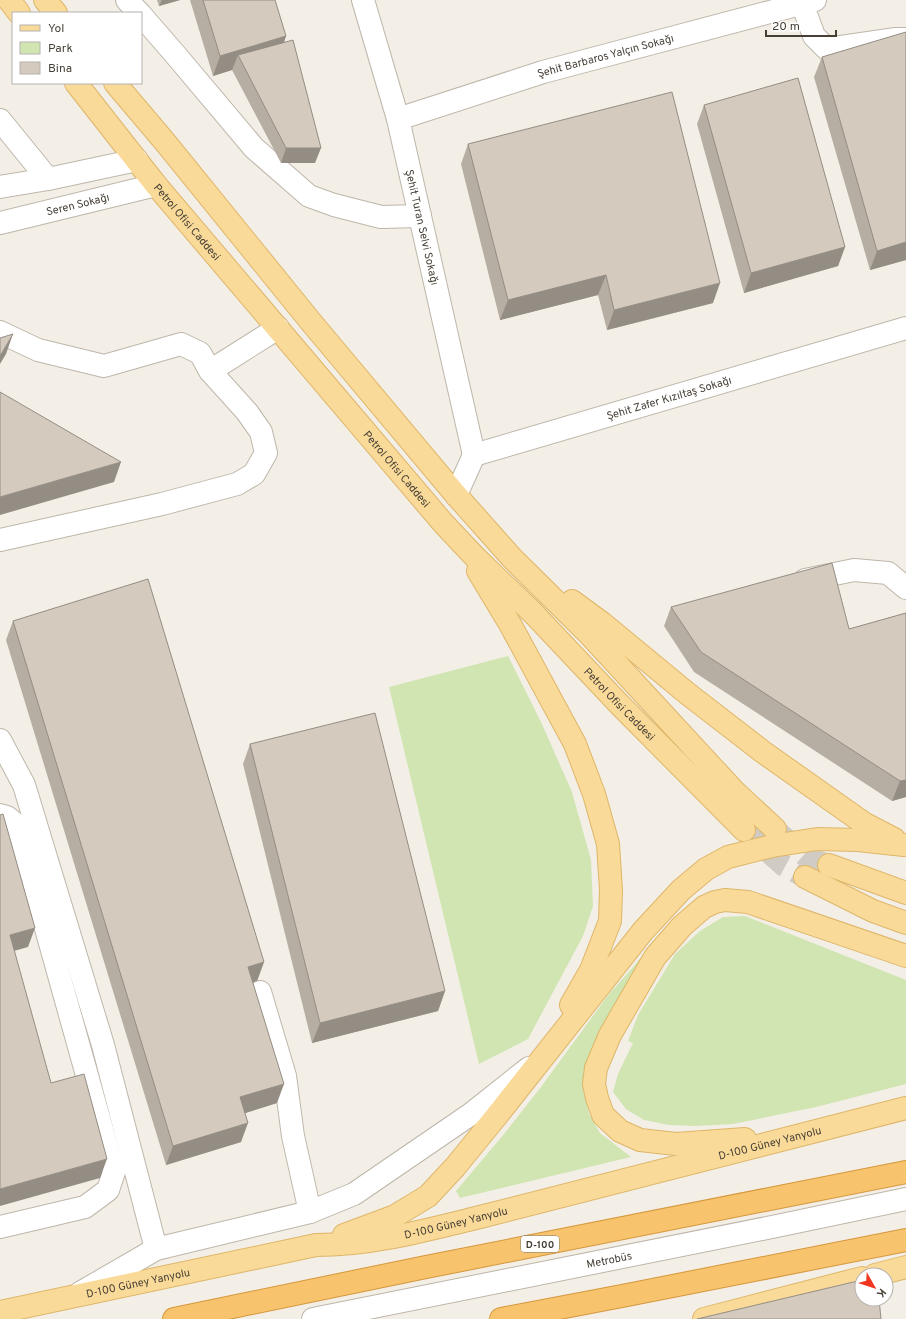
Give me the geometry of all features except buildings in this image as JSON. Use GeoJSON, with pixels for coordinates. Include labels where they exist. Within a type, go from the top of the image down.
{"type":"FeatureCollection","features":[{"type":"Feature","properties":{"kind":"highway","name":"D-100"},"geometry":{"type":"LineString","coordinates":[[174,1319],[426,1267],[906,1172]]}},
{"type":"Feature","properties":{"kind":"highway"},"geometry":{"type":"LineString","coordinates":[[501,1319],[906,1240]]}},
{"type":"Feature","properties":{"kind":"highway"},"geometry":{"type":"LineString","coordinates":[[578,1319],[622,1296]]}},
{"type":"Feature","properties":{"kind":"main road"},"geometry":{"type":"LineString","coordinates":[[9,0],[18,12]]}},
{"type":"Feature","properties":{"kind":"main road"},"geometry":{"type":"LineString","coordinates":[[45,0],[55,12]]}},
{"type":"Feature","properties":{"kind":"main road","name":"Petrol Ofisi Caddesi"},"geometry":{"type":"LineString","coordinates":[[77,84],[156,185],[443,523],[476,558],[534,613],[619,704],[744,830]]}},
{"type":"Feature","properties":{"kind":"main road"},"geometry":{"type":"LineString","coordinates":[[116,84],[170,148],[311,322],[456,495],[512,558],[590,635],[734,791],[775,829]]}},
{"type":"Feature","properties":{"kind":"main road"},"geometry":{"type":"LineString","coordinates":[[443,523],[484,580],[575,744],[594,794],[608,844],[611,890],[610,921],[591,970],[543,1057]]}},
{"type":"Feature","properties":{"kind":"main road"},"geometry":{"type":"LineString","coordinates":[[512,558],[602,623],[688,694],[769,756],[865,824],[905,845]]}},
{"type":"Feature","properties":{"kind":"main road"},"geometry":{"type":"LineString","coordinates":[[316,1246],[395,1216],[428,1196],[455,1167],[643,931],[681,890],[706,869],[728,857],[772,846],[817,839],[858,840],[905,845]]}},
{"type":"Feature","properties":{"kind":"main road"},"geometry":{"type":"LineString","coordinates":[[829,865],[906,893]]}},
{"type":"Feature","properties":{"kind":"main road"},"geometry":{"type":"LineString","coordinates":[[805,877],[873,911],[906,923]]}},
{"type":"Feature","properties":{"kind":"main road"},"geometry":{"type":"LineString","coordinates":[[904,1109],[740,1140],[676,1144],[640,1140],[620,1131],[603,1115],[594,1084],[596,1068],[610,1035],[655,957],[682,926],[704,907],[715,902],[725,900],[748,902],[906,956]]}},
{"type":"Feature","properties":{"kind":"main road","name":"D-100 Güney Yanyolu"},"geometry":{"type":"LineString","coordinates":[[0,1312],[316,1246],[342,1245],[412,1233],[904,1109]]}},
{"type":"Feature","properties":{"kind":"main road"},"geometry":{"type":"LineString","coordinates":[[894,1270],[906,1267]]}},
{"type":"Feature","properties":{"kind":"main road"},"geometry":{"type":"LineString","coordinates":[[704,1319],[854,1280]]}},
{"type":"Feature","properties":{"kind":"street"},"geometry":{"type":"LineString","coordinates":[[127,0],[138,12]]}},
{"type":"Feature","properties":{"kind":"street","name":"Şehit Turan Selvi Sokağı"},"geometry":{"type":"LineString","coordinates":[[363,0],[398,119],[474,455]]}},
{"type":"Feature","properties":{"kind":"street"},"geometry":{"type":"LineString","coordinates":[[808,2],[814,36],[828,49],[896,39],[906,39]]}},
{"type":"Feature","properties":{"kind":"street","name":"Şehit Barbaros Yalçın Sokağı"},"geometry":{"type":"LineString","coordinates":[[398,119],[543,72],[808,2]]}},
{"type":"Feature","properties":{"kind":"street"},"geometry":{"type":"LineString","coordinates":[[142,16],[254,148],[309,196],[334,205],[381,217],[420,216]]}},
{"type":"Feature","properties":{"kind":"street"},"geometry":{"type":"LineString","coordinates":[[0,120],[48,179]]}},
{"type":"Feature","properties":{"kind":"street"},"geometry":{"type":"LineString","coordinates":[[0,187],[48,179],[137,160]]}},
{"type":"Feature","properties":{"kind":"street","name":"Seren Sokağı"},"geometry":{"type":"LineString","coordinates":[[0,223],[156,185]]}},
{"type":"Feature","properties":{"kind":"street"},"geometry":{"type":"LineString","coordinates":[[210,371],[278,328]]}},
{"type":"Feature","properties":{"kind":"street","name":"Şehit Zafer Kızıltaş Sokağı"},"geometry":{"type":"LineString","coordinates":[[474,455],[906,328]]}},
{"type":"Feature","properties":{"kind":"street"},"geometry":{"type":"LineString","coordinates":[[0,332],[38,350],[104,366],[181,344],[200,353],[210,371],[247,412],[261,432],[266,453],[254,474],[237,484],[162,504],[0,540]]}},
{"type":"Feature","properties":{"kind":"street"},"geometry":{"type":"LineString","coordinates":[[456,495],[474,455]]}},
{"type":"Feature","properties":{"kind":"street"},"geometry":{"type":"LineString","coordinates":[[784,584],[854,570],[888,573],[906,588]]}},
{"type":"Feature","properties":{"kind":"street"},"geometry":{"type":"LineString","coordinates":[[0,740],[24,785],[103,1045],[156,1249]]}},
{"type":"Feature","properties":{"kind":"street"},"geometry":{"type":"LineString","coordinates":[[0,815],[7,817],[16,825],[114,1172],[108,1190],[85,1207],[0,1227]]}},
{"type":"Feature","properties":{"kind":"street"},"geometry":{"type":"LineString","coordinates":[[260,992],[285,1076],[294,1136],[310,1212]]}},
{"type":"Feature","properties":{"kind":"street"},"geometry":{"type":"LineString","coordinates":[[74,1297],[156,1249],[310,1212],[354,1194],[471,1114],[543,1057]]}},
{"type":"Feature","properties":{"kind":"street","name":"Metrobüs"},"geometry":{"type":"LineString","coordinates":[[313,1319],[772,1228],[906,1199]]}},
{"type":"Feature","properties":{"kind":"green space"},"geometry":{"type":"Polygon","coordinates":[[[508,656],[541,722],[572,792],[591,860],[593,906],[583,936],[528,1039],[479,1064],[389,687],[508,656]]]}},
{"type":"Feature","properties":{"kind":"green space"},"geometry":{"type":"Polygon","coordinates":[[[745,916],[906,980],[906,1084],[816,1107],[733,1124],[696,1126],[669,1125],[644,1120],[626,1109],[613,1092],[618,1074],[633,1043],[628,1041],[638,1015],[675,954],[700,931],[723,917],[745,916]]]}},
{"type":"Feature","properties":{"kind":"green space"},"geometry":{"type":"Polygon","coordinates":[[[650,946],[653,949],[589,1065],[584,1091],[589,1114],[600,1133],[631,1157],[460,1198],[456,1191],[541,1087],[609,994],[650,946]]]}},
{"type":"Feature","properties":{"kind":"tunnel"},"geometry":{"type":"LineString","coordinates":[[744,830],[783,865],[805,877]]}},
{"type":"Feature","properties":{"kind":"tunnel"},"geometry":{"type":"LineString","coordinates":[[779,833],[809,859],[829,865]]}}]}
